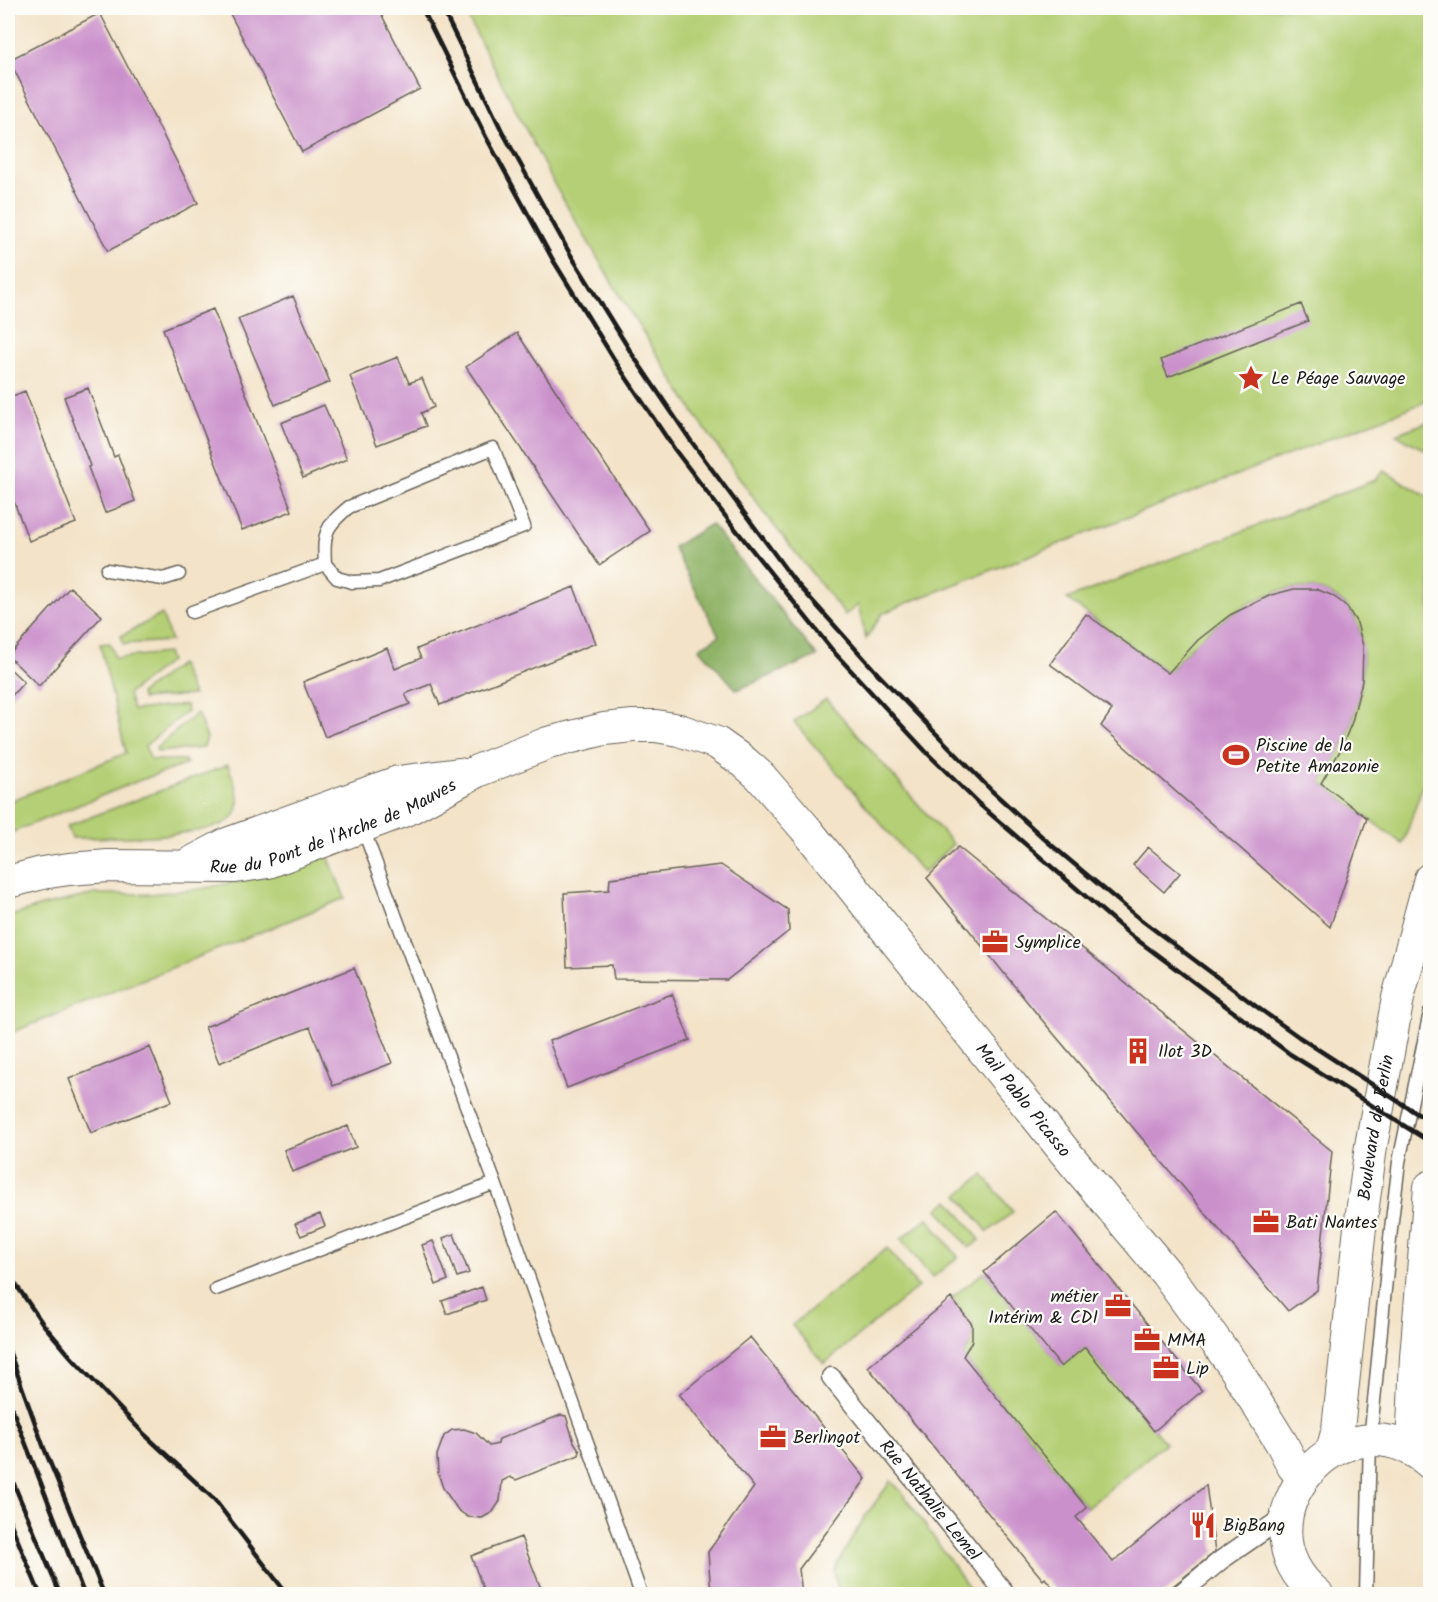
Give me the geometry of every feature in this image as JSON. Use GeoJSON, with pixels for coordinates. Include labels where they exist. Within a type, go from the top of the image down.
{"type":"FeatureCollection","features":[{"type":"Feature","properties":{"kind":"street","name":"Rue du Pont de l'Arche de Mauves"},"geometry":{"type":"LineString","coordinates":[[8,882],[69,869],[235,867],[268,862],[357,812],[398,782],[477,771],[548,743],[604,729],[656,726],[689,732],[717,743]]}},
{"type":"Feature","properties":{"kind":"street","name":"Mail Pablo Picasso"},"geometry":{"type":"LineString","coordinates":[[717,743],[760,776],[805,828],[1065,1152],[1166,1273],[1233,1365],[1293,1466],[1303,1478]]}},
{"type":"Feature","properties":{"kind":"street","name":"Boulevard de Berlin"},"geometry":{"type":"LineString","coordinates":[[1332,1451],[1338,1429],[1371,1146],[1398,998],[1431,879]]}},
{"type":"Feature","properties":{"kind":"street"},"geometry":{"type":"LineString","coordinates":[[1317,1594],[1300,1576],[1292,1560],[1287,1538],[1287,1514],[1292,1498],[1303,1478],[1318,1461],[1332,1451],[1351,1444],[1370,1441],[1394,1444],[1421,1457],[1431,1187]]}},
{"type":"Feature","properties":{"kind":"street","name":"Rue Nathalie Lemel"},"geometry":{"type":"LineString","coordinates":[[831,1377],[1006,1594]]}},
{"type":"Feature","properties":{"kind":"street"},"geometry":{"type":"LineString","coordinates":[[1180,1594],[1221,1560],[1287,1514]]}},
{"type":"Feature","properties":{"kind":"lane"},"geometry":{"type":"LineString","coordinates":[[493,448],[524,526],[379,581],[352,582],[337,578],[326,564],[324,543],[330,523],[349,507],[493,448]]}},
{"type":"Feature","properties":{"kind":"lane"},"geometry":{"type":"LineString","coordinates":[[192,612],[326,564]]}},
{"type":"Feature","properties":{"kind":"lane"},"geometry":{"type":"LineString","coordinates":[[107,570],[163,579],[179,574]]}},
{"type":"Feature","properties":{"kind":"lane"},"geometry":{"type":"LineString","coordinates":[[357,812],[495,1183],[641,1594]]}},
{"type":"Feature","properties":{"kind":"lane"},"geometry":{"type":"LineString","coordinates":[[1366,1594],[1370,1441],[1399,1161],[1431,1012]]}},
{"type":"Feature","properties":{"kind":"lane"},"geometry":{"type":"LineString","coordinates":[[216,1289],[495,1183]]}},
{"type":"Feature","properties":{"kind":"green space"},"geometry":{"type":"Polygon","coordinates":[[[463,8],[1430,8],[1430,400],[902,605],[882,614],[866,639],[858,605],[845,615],[765,514],[698,419],[619,294],[555,186],[463,8]]]}},
{"type":"Feature","properties":{"kind":"green space"},"geometry":{"type":"Polygon","coordinates":[[[1430,421],[1430,453],[1396,434],[1430,421]]]}},
{"type":"Feature","properties":{"kind":"green space"},"geometry":{"type":"Polygon","coordinates":[[[1384,471],[1430,498],[1430,763],[1403,844],[1321,783],[1349,731],[1359,696],[1363,656],[1361,637],[1355,620],[1345,605],[1330,594],[1309,588],[1286,589],[1240,608],[1199,640],[1168,673],[1067,599],[1375,480],[1384,471]]]}},
{"type":"Feature","properties":{"kind":"green space"},"geometry":{"type":"Polygon","coordinates":[[[711,524],[817,656],[737,690],[699,648],[719,636],[673,547],[711,524]]]}},
{"type":"Feature","properties":{"kind":"green space"},"geometry":{"type":"Polygon","coordinates":[[[162,614],[171,641],[123,644],[121,636],[162,614]]]}},
{"type":"Feature","properties":{"kind":"green space"},"geometry":{"type":"Polygon","coordinates":[[[110,643],[115,658],[167,653],[170,661],[128,694],[133,710],[186,705],[187,711],[145,746],[151,760],[185,760],[187,764],[138,781],[8,834],[8,802],[126,753],[100,644],[110,643]]]}},
{"type":"Feature","properties":{"kind":"green space"},"geometry":{"type":"Polygon","coordinates":[[[180,664],[193,695],[142,699],[140,694],[180,664]]]}},
{"type":"Feature","properties":{"kind":"green space"},"geometry":{"type":"Polygon","coordinates":[[[826,699],[953,844],[923,873],[794,722],[826,699]]]}},
{"type":"Feature","properties":{"kind":"green space"},"geometry":{"type":"Polygon","coordinates":[[[197,713],[207,738],[203,748],[157,752],[156,748],[197,713]]]}},
{"type":"Feature","properties":{"kind":"green space"},"geometry":{"type":"Polygon","coordinates":[[[228,765],[236,789],[238,807],[236,813],[227,822],[187,833],[72,838],[67,826],[228,765]]]}},
{"type":"Feature","properties":{"kind":"green space"},"geometry":{"type":"Polygon","coordinates":[[[326,851],[345,898],[8,1034],[8,917],[42,906],[95,894],[149,894],[201,889],[252,878],[326,851]]]}},
{"type":"Feature","properties":{"kind":"green space"},"geometry":{"type":"Polygon","coordinates":[[[983,1175],[1013,1212],[988,1232],[958,1195],[983,1175]]]}},
{"type":"Feature","properties":{"kind":"green space"},"geometry":{"type":"Polygon","coordinates":[[[949,1200],[980,1240],[969,1248],[938,1209],[949,1200]]]}},
{"type":"Feature","properties":{"kind":"green space"},"geometry":{"type":"Polygon","coordinates":[[[928,1218],[958,1257],[932,1278],[901,1239],[928,1218]]]}},
{"type":"Feature","properties":{"kind":"green space"},"geometry":{"type":"Polygon","coordinates":[[[887,1248],[918,1287],[824,1364],[792,1325],[887,1248]]]}},
{"type":"Feature","properties":{"kind":"green space"},"geometry":{"type":"Polygon","coordinates":[[[984,1272],[1061,1366],[1085,1347],[1165,1443],[1087,1508],[963,1356],[972,1339],[972,1332],[967,1319],[951,1298],[984,1272]]]}},
{"type":"Feature","properties":{"kind":"green space"},"geometry":{"type":"Polygon","coordinates":[[[891,1481],[902,1492],[973,1594],[839,1594],[834,1572],[837,1564],[864,1518],[891,1481]]]}},
{"type":"Feature","properties":{"kind":"building"},"geometry":{"type":"Polygon","coordinates":[[[227,8],[378,8],[420,89],[302,152],[227,8]]]}},
{"type":"Feature","properties":{"kind":"building"},"geometry":{"type":"Polygon","coordinates":[[[100,13],[198,203],[108,251],[9,60],[100,13]]]}},
{"type":"Feature","properties":{"kind":"building"},"geometry":{"type":"Polygon","coordinates":[[[293,296],[330,382],[275,405],[238,319],[293,296]]]}},
{"type":"Feature","properties":{"kind":"building"},"geometry":{"type":"Polygon","coordinates":[[[1301,304],[1308,321],[1168,377],[1161,360],[1301,304]]]}},
{"type":"Feature","properties":{"kind":"building"},"geometry":{"type":"Polygon","coordinates":[[[213,309],[292,511],[242,530],[163,329],[213,309]]]}},
{"type":"Feature","properties":{"kind":"building"},"geometry":{"type":"Polygon","coordinates":[[[517,333],[650,531],[599,565],[466,367],[517,333]]]}},
{"type":"Feature","properties":{"kind":"building"},"geometry":{"type":"Polygon","coordinates":[[[398,357],[409,383],[422,378],[434,407],[421,413],[426,426],[377,445],[350,376],[398,357]]]}},
{"type":"Feature","properties":{"kind":"building"},"geometry":{"type":"Polygon","coordinates":[[[88,388],[114,457],[118,455],[135,501],[105,513],[64,397],[88,388]]]}},
{"type":"Feature","properties":{"kind":"building"},"geometry":{"type":"Polygon","coordinates":[[[25,391],[76,523],[29,541],[8,486],[8,398],[25,391]]]}},
{"type":"Feature","properties":{"kind":"building"},"geometry":{"type":"Polygon","coordinates":[[[324,405],[347,459],[303,478],[281,423],[324,405]]]}},
{"type":"Feature","properties":{"kind":"building"},"geometry":{"type":"Polygon","coordinates":[[[70,587],[102,616],[39,686],[8,656],[70,587]]]}},
{"type":"Feature","properties":{"kind":"building"},"geometry":{"type":"Polygon","coordinates":[[[574,587],[596,643],[440,705],[431,684],[405,694],[410,704],[325,737],[303,682],[387,648],[395,669],[421,658],[417,649],[574,587]]]}},
{"type":"Feature","properties":{"kind":"building","name":"Piscine de la Petite Amazonie"},"geometry":{"type":"Polygon","coordinates":[[[1294,589],[1316,589],[1340,601],[1347,607],[1357,623],[1363,646],[1362,681],[1352,722],[1340,751],[1321,783],[1367,818],[1330,927],[1101,726],[1112,710],[1050,664],[1086,614],[1168,673],[1198,640],[1230,615],[1271,595],[1294,589]]]}},
{"type":"Feature","properties":{"kind":"building"},"geometry":{"type":"Polygon","coordinates":[[[8,667],[24,682],[8,700],[8,667]]]}},
{"type":"Feature","properties":{"kind":"building","name":"Ilot 3D"},"geometry":{"type":"Polygon","coordinates":[[[958,847],[1332,1151],[1317,1290],[1288,1311],[1037,1014],[927,878],[958,847]]]}},
{"type":"Feature","properties":{"kind":"building"},"geometry":{"type":"Polygon","coordinates":[[[1148,847],[1180,873],[1164,892],[1133,865],[1148,847]]]}},
{"type":"Feature","properties":{"kind":"building"},"geometry":{"type":"Polygon","coordinates":[[[721,865],[788,910],[789,931],[727,980],[614,979],[612,965],[567,967],[564,893],[609,890],[610,878],[721,865]]]}},
{"type":"Feature","properties":{"kind":"building"},"geometry":{"type":"Polygon","coordinates":[[[354,968],[392,1063],[333,1086],[310,1027],[219,1063],[205,1027],[354,968]]]}},
{"type":"Feature","properties":{"kind":"building"},"geometry":{"type":"Polygon","coordinates":[[[672,994],[690,1040],[567,1088],[549,1041],[672,994]]]}},
{"type":"Feature","properties":{"kind":"building"},"geometry":{"type":"Polygon","coordinates":[[[150,1047],[172,1101],[91,1133],[69,1079],[150,1047]]]}},
{"type":"Feature","properties":{"kind":"building"},"geometry":{"type":"Polygon","coordinates":[[[348,1126],[356,1147],[292,1172],[284,1150],[348,1126]]]}},
{"type":"Feature","properties":{"kind":"building"},"geometry":{"type":"Polygon","coordinates":[[[1056,1212],[1202,1391],[1154,1431],[1085,1347],[1061,1367],[984,1272],[1056,1212]]]}},
{"type":"Feature","properties":{"kind":"building"},"geometry":{"type":"Polygon","coordinates":[[[320,1214],[325,1226],[301,1236],[295,1224],[320,1214]]]}},
{"type":"Feature","properties":{"kind":"building"},"geometry":{"type":"Polygon","coordinates":[[[454,1234],[469,1273],[457,1277],[443,1238],[454,1234]]]}},
{"type":"Feature","properties":{"kind":"building"},"geometry":{"type":"Polygon","coordinates":[[[433,1241],[448,1280],[436,1285],[422,1245],[433,1241]]]}},
{"type":"Feature","properties":{"kind":"building"},"geometry":{"type":"Polygon","coordinates":[[[482,1287],[486,1300],[447,1314],[442,1301],[482,1287]]]}},
{"type":"Feature","properties":{"kind":"building"},"geometry":{"type":"Polygon","coordinates":[[[951,1298],[972,1324],[972,1341],[963,1356],[1087,1508],[1076,1517],[1113,1562],[1206,1485],[1215,1552],[1163,1594],[1058,1594],[1045,1578],[1043,1580],[868,1367],[951,1298]]]}},
{"type":"Feature","properties":{"kind":"building","name":"Berlingot"},"geometry":{"type":"Polygon","coordinates":[[[750,1337],[866,1479],[799,1569],[802,1594],[711,1594],[708,1552],[754,1487],[679,1395],[750,1337]]]}},
{"type":"Feature","properties":{"kind":"building"},"geometry":{"type":"Polygon","coordinates":[[[561,1415],[566,1416],[574,1442],[580,1451],[579,1455],[516,1480],[510,1477],[502,1481],[500,1501],[493,1512],[482,1518],[468,1517],[458,1510],[443,1488],[438,1473],[437,1455],[444,1436],[452,1430],[464,1429],[476,1433],[489,1446],[498,1444],[499,1439],[561,1415]]]}},
{"type":"Feature","properties":{"kind":"building"},"geometry":{"type":"Polygon","coordinates":[[[521,1537],[543,1594],[485,1594],[471,1556],[521,1537]]]}},
{"type":"Feature","properties":{"kind":"railway"},"geometry":{"type":"LineString","coordinates":[[422,8],[486,137],[553,260],[617,364],[675,450],[833,651],[929,755],[979,804],[1128,933],[1290,1054],[1430,1142]]}},
{"type":"Feature","properties":{"kind":"railway"},"geometry":{"type":"LineString","coordinates":[[442,8],[502,131],[569,252],[632,354],[691,441],[793,579],[878,674],[992,791],[1049,843],[1140,919],[1257,1007],[1430,1122]]}},
{"type":"Feature","properties":{"kind":"railway"},"geometry":{"type":"LineString","coordinates":[[8,1273],[43,1324],[71,1357],[144,1434],[214,1499],[287,1594]]}},
{"type":"Feature","properties":{"kind":"railway"},"geometry":{"type":"LineString","coordinates":[[8,1348],[44,1448],[104,1594]]}},
{"type":"Feature","properties":{"kind":"railway"},"geometry":{"type":"LineString","coordinates":[[8,1398],[84,1594]]}},
{"type":"Feature","properties":{"kind":"railway"},"geometry":{"type":"LineString","coordinates":[[8,1470],[60,1594]]}},
{"type":"Feature","properties":{"kind":"railway"},"geometry":{"type":"LineString","coordinates":[[8,1517],[40,1594]]}},
{"type":"Feature","properties":{"kind":"place","name":"Le Péage Sauvage"},"geometry":{"type":"Point","coordinates":[1251,378]}},
{"type":"Feature","properties":{"kind":"place","name":"Piscine de la Petite Amazonie"},"geometry":{"type":"Point","coordinates":[1236,755]}},
{"type":"Feature","properties":{"kind":"place","name":"Symplice"},"geometry":{"type":"Point","coordinates":[995,942]}},
{"type":"Feature","properties":{"kind":"place","name":"Ilot 3D"},"geometry":{"type":"Point","coordinates":[1138,1051]}},
{"type":"Feature","properties":{"kind":"place","name":"Bati Nantes"},"geometry":{"type":"Point","coordinates":[1266,1222]}},
{"type":"Feature","properties":{"kind":"place","name":"métier Intérim & CDI"},"geometry":{"type":"Point","coordinates":[1118,1306]}},
{"type":"Feature","properties":{"kind":"place","name":"MMA"},"geometry":{"type":"Point","coordinates":[1147,1340]}},
{"type":"Feature","properties":{"kind":"place","name":"Lip"},"geometry":{"type":"Point","coordinates":[1166,1368]}},
{"type":"Feature","properties":{"kind":"place","name":"Berlingot"},"geometry":{"type":"Point","coordinates":[773,1437]}},
{"type":"Feature","properties":{"kind":"place","name":"BigBang"},"geometry":{"type":"Point","coordinates":[1203,1525]}}]}
